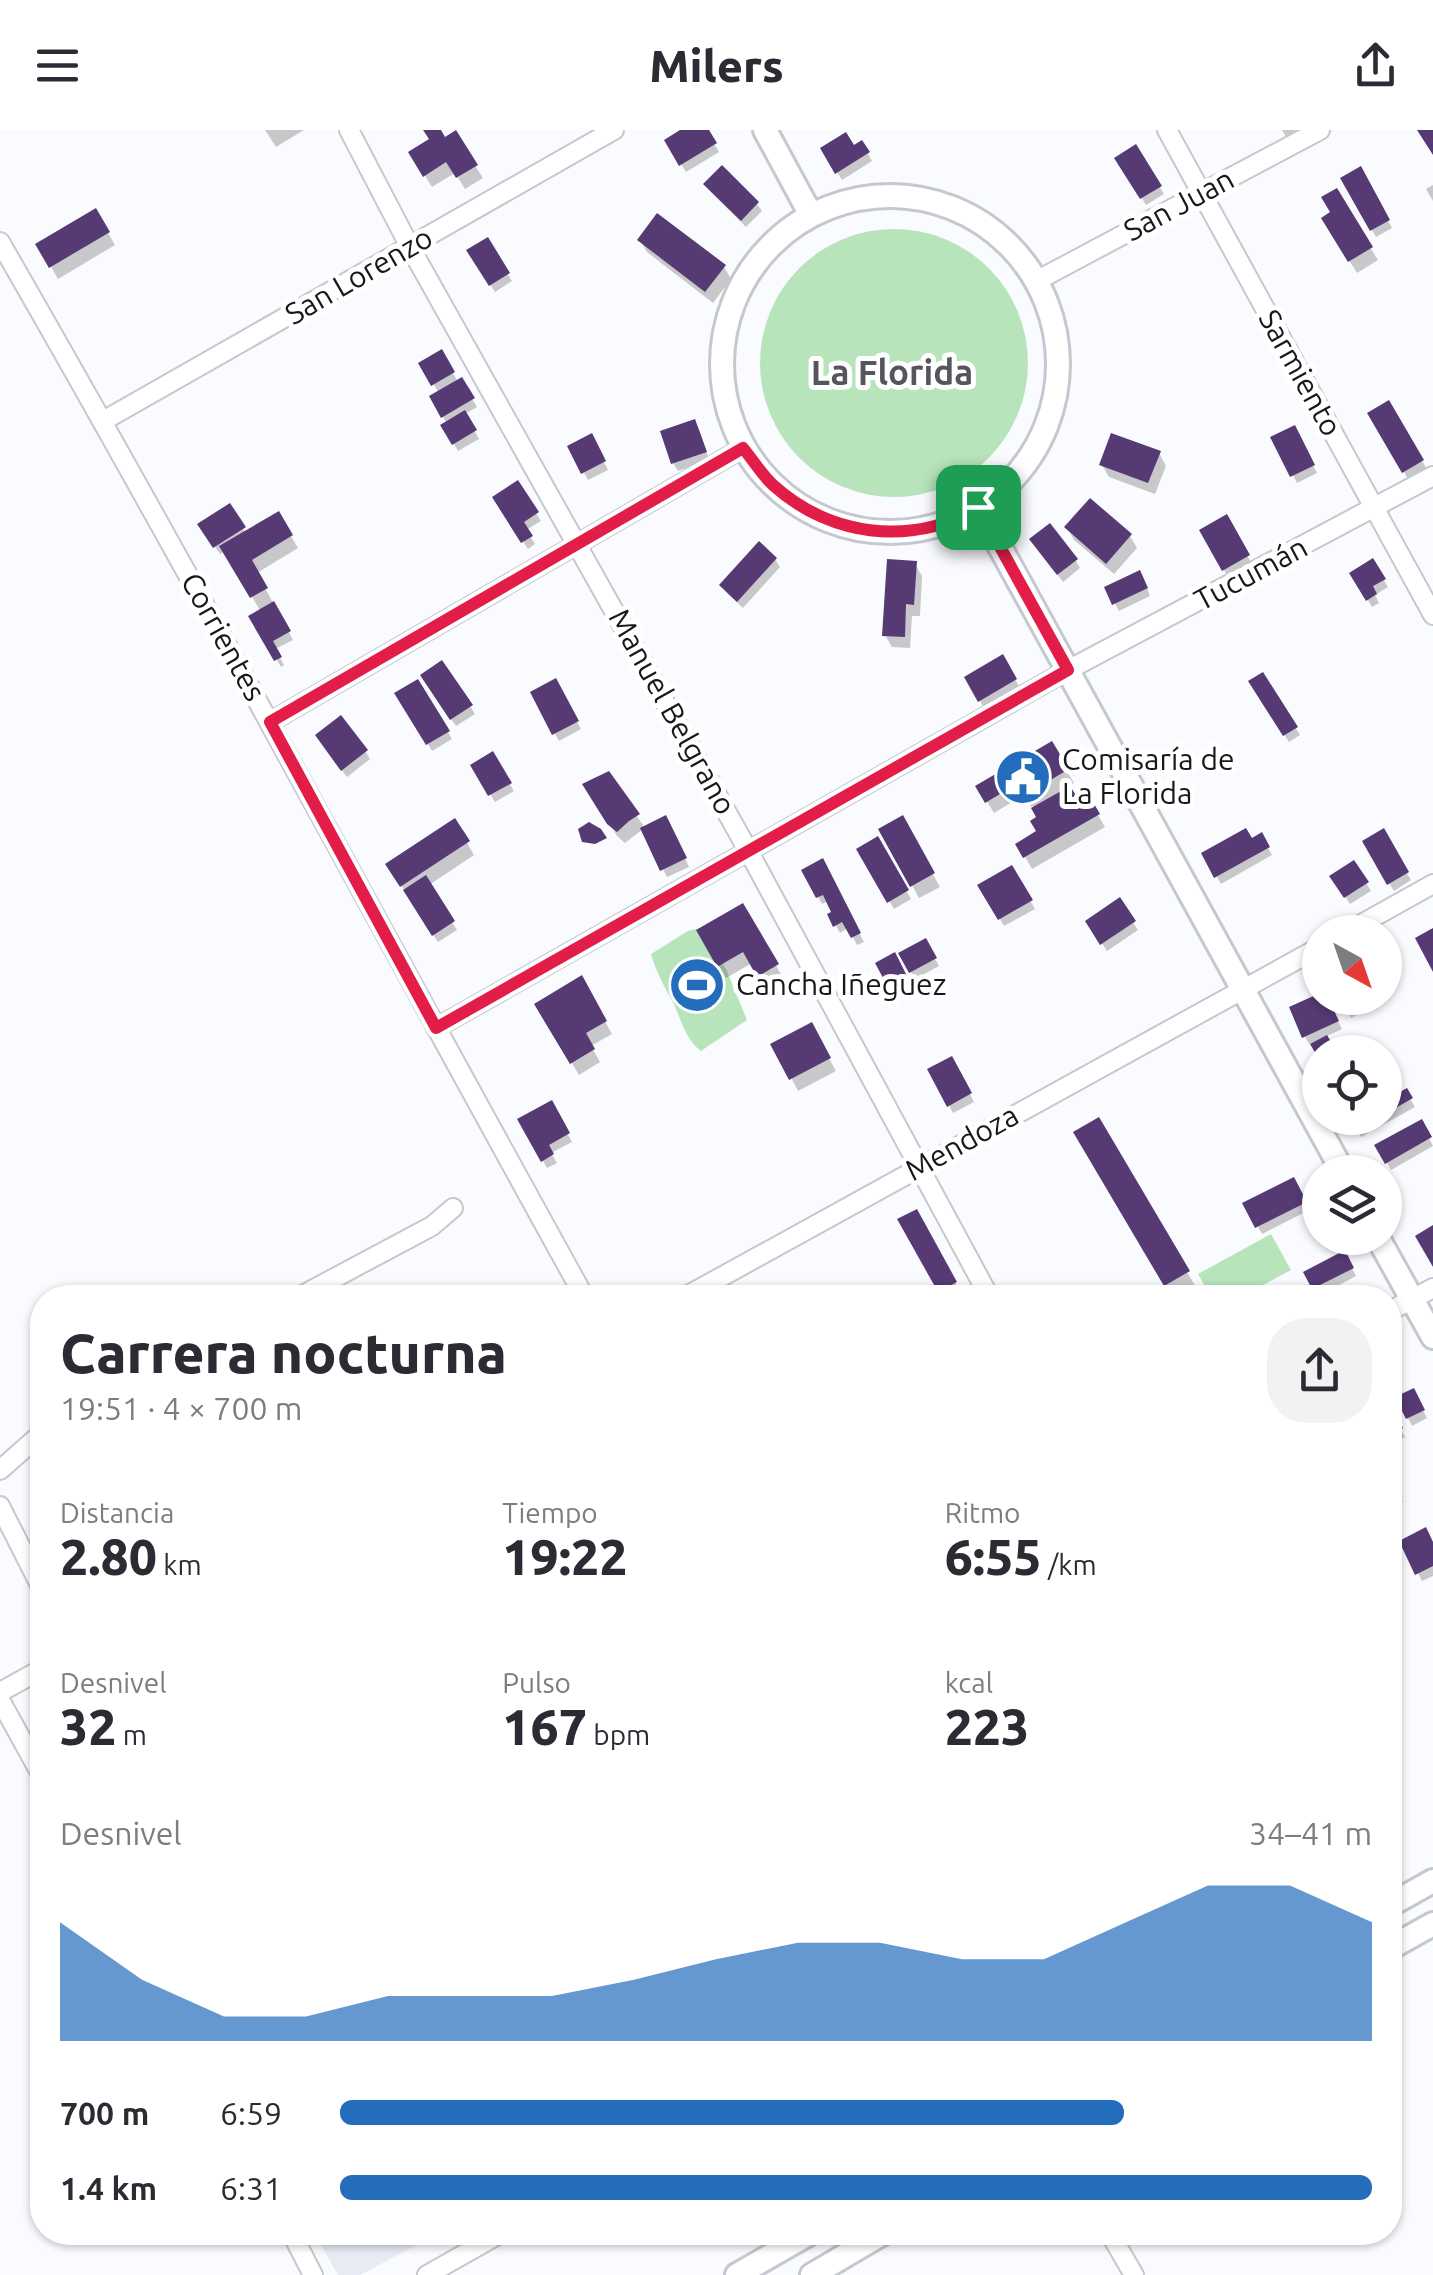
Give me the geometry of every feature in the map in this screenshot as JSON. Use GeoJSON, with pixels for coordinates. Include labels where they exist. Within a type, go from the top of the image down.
{"type":"FeatureCollection","features":[{"type":"Feature","properties":{"kind":"street","name":"Manuel Belgrano"},"geometry":{"type":"LineString","coordinates":[[349,130],[749,852],[983,1285]]}},
{"type":"Feature","properties":{"kind":"street","name":"San Lorenzo"},"geometry":{"type":"LineString","coordinates":[[103,421],[614,130]]}},
{"type":"Feature","properties":{"kind":"street"},"geometry":{"type":"LineString","coordinates":[[765,130],[811,215]]}},
{"type":"Feature","properties":{"kind":"street","name":"Sarmiento"},"geometry":{"type":"LineString","coordinates":[[1167,130],[1433,615]]}},
{"type":"Feature","properties":{"kind":"street","name":"San Juan"},"geometry":{"type":"LineString","coordinates":[[1038,280],[1320,130]]}},
{"type":"Feature","properties":{"kind":"street"},"geometry":{"type":"LineString","coordinates":[[880,196],[938,201],[978,218],[1012,246],[1038,280],[1054,320],[1059,363],[1054,406],[1038,446],[1012,480],[978,507],[937,526],[893,532],[848,528],[794,502],[771,484],[743,448],[726,407],[721,362],[728,318],[746,276],[774,242],[811,215],[852,200],[880,196]]}},
{"type":"Feature","properties":{"kind":"street","name":"Corrientes"},"geometry":{"type":"LineString","coordinates":[[0,242],[270,722],[578,1285]]}},
{"type":"Feature","properties":{"kind":"street"},"geometry":{"type":"LineString","coordinates":[[270,722],[743,448]]}},
{"type":"Feature","properties":{"kind":"street","name":"Tucumán"},"geometry":{"type":"LineString","coordinates":[[436,1028],[1068,670],[1433,476]]}},
{"type":"Feature","properties":{"kind":"street"},"geometry":{"type":"LineString","coordinates":[[978,507],[1334,1155]]}},
{"type":"Feature","properties":{"kind":"street"},"geometry":{"type":"LineString","coordinates":[[1377,915],[1433,884]]}},
{"type":"Feature","properties":{"kind":"street","name":"Mendoza"},"geometry":{"type":"LineString","coordinates":[[705,1285],[1302,958]]}},
{"type":"Feature","properties":{"kind":"street"},"geometry":{"type":"LineString","coordinates":[[321,1285],[432,1226],[452,1208]]}},
{"type":"Feature","properties":{"kind":"street"},"geometry":{"type":"LineString","coordinates":[[1392,1255],[1422,1293],[1433,1337]]}},
{"type":"Feature","properties":{"kind":"street"},"geometry":{"type":"LineString","coordinates":[[0,1470],[30,1444]]}},
{"type":"Feature","properties":{"kind":"street"},"geometry":{"type":"LineString","coordinates":[[0,1506],[30,1566]]}},
{"type":"Feature","properties":{"kind":"street"},"geometry":{"type":"LineString","coordinates":[[0,1692],[30,1676]]}},
{"type":"Feature","properties":{"kind":"street"},"geometry":{"type":"LineString","coordinates":[[0,1700],[30,1754]]}},
{"type":"Feature","properties":{"kind":"street"},"geometry":{"type":"LineString","coordinates":[[1402,1898],[1433,1881]]}},
{"type":"Feature","properties":{"kind":"street"},"geometry":{"type":"LineString","coordinates":[[1402,1941],[1433,1924]]}},
{"type":"Feature","properties":{"kind":"street"},"geometry":{"type":"LineString","coordinates":[[298,2245],[313,2275]]}},
{"type":"Feature","properties":{"kind":"street"},"geometry":{"type":"LineString","coordinates":[[427,2275],[480,2245]]}},
{"type":"Feature","properties":{"kind":"street"},"geometry":{"type":"LineString","coordinates":[[736,2275],[789,2245]]}},
{"type":"Feature","properties":{"kind":"street"},"geometry":{"type":"LineString","coordinates":[[812,2275],[863,2245]]}},
{"type":"Feature","properties":{"kind":"street"},"geometry":{"type":"LineString","coordinates":[[1117,2245],[1134,2275]]}},
{"type":"Feature","properties":{"kind":"shaded area"},"geometry":{"type":"Polygon","coordinates":[[[321,2245],[416,2245],[360,2275],[338,2275],[321,2245]]]}},
{"type":"Feature","properties":{"kind":"green space"},"geometry":{"type":"Polygon","coordinates":[[[894,229],[920,231],[945,239],[969,251],[989,268],[1006,288],[1018,312],[1026,337],[1026,389],[1018,414],[1006,438],[989,458],[969,475],[945,487],[920,495],[894,497],[868,495],[843,487],[819,475],[799,458],[782,438],[770,414],[762,389],[760,363],[762,337],[770,312],[782,288],[799,268],[819,251],[843,239],[868,231],[894,229]]]}},
{"type":"Feature","properties":{"kind":"green space","name":"Cancha Iñeguez"},"geometry":{"type":"Polygon","coordinates":[[[700,928],[726,969],[747,1020],[701,1051],[687,1034],[651,954],[700,928]]]}},
{"type":"Feature","properties":{"kind":"green space"},"geometry":{"type":"Polygon","coordinates":[[[1271,1234],[1291,1270],[1263,1285],[1204,1285],[1198,1274],[1271,1234]]]}},
{"type":"Feature","properties":{"kind":"building"},"geometry":{"type":"Polygon","coordinates":[[[423,130],[441,130],[445,137],[456,130],[478,165],[456,178],[446,162],[423,177],[408,152],[429,139],[423,130]]]}},
{"type":"Feature","properties":{"kind":"building"},"geometry":{"type":"Polygon","coordinates":[[[680,130],[709,130],[717,143],[679,166],[664,140],[680,130]]]}},
{"type":"Feature","properties":{"kind":"building"},"geometry":{"type":"Polygon","coordinates":[[[1417,130],[1433,130],[1433,155],[1417,130]]]}},
{"type":"Feature","properties":{"kind":"building"},"geometry":{"type":"Polygon","coordinates":[[[846,132],[854,145],[862,140],[870,152],[835,174],[820,148],[846,132]]]}},
{"type":"Feature","properties":{"kind":"building"},"geometry":{"type":"Polygon","coordinates":[[[1136,144],[1162,186],[1140,199],[1114,158],[1136,144]]]}},
{"type":"Feature","properties":{"kind":"building"},"geometry":{"type":"Polygon","coordinates":[[[722,165],[759,202],[741,221],[703,184],[722,165]]]}},
{"type":"Feature","properties":{"kind":"building"},"geometry":{"type":"Polygon","coordinates":[[[1361,166],[1390,220],[1370,231],[1340,178],[1361,166]]]}},
{"type":"Feature","properties":{"kind":"building"},"geometry":{"type":"Polygon","coordinates":[[[1337,188],[1373,247],[1348,262],[1321,218],[1330,212],[1321,197],[1337,188]]]}},
{"type":"Feature","properties":{"kind":"building"},"geometry":{"type":"Polygon","coordinates":[[[96,208],[110,232],[49,268],[35,244],[96,208]]]}},
{"type":"Feature","properties":{"kind":"building"},"geometry":{"type":"Polygon","coordinates":[[[657,213],[726,265],[705,292],[637,240],[657,213]]]}},
{"type":"Feature","properties":{"kind":"building"},"geometry":{"type":"Polygon","coordinates":[[[488,237],[510,273],[489,286],[466,250],[488,237]]]}},
{"type":"Feature","properties":{"kind":"building"},"geometry":{"type":"Polygon","coordinates":[[[442,349],[455,372],[431,386],[418,363],[442,349]]]}},
{"type":"Feature","properties":{"kind":"building"},"geometry":{"type":"Polygon","coordinates":[[[462,377],[475,398],[441,418],[429,396],[462,377]]]}},
{"type":"Feature","properties":{"kind":"building"},"geometry":{"type":"Polygon","coordinates":[[[1389,400],[1424,460],[1402,473],[1367,413],[1389,400]]]}},
{"type":"Feature","properties":{"kind":"building"},"geometry":{"type":"Polygon","coordinates":[[[465,410],[477,430],[452,445],[440,425],[465,410]]]}},
{"type":"Feature","properties":{"kind":"building"},"geometry":{"type":"Polygon","coordinates":[[[695,419],[707,452],[671,464],[660,431],[695,419]]]}},
{"type":"Feature","properties":{"kind":"building"},"geometry":{"type":"Polygon","coordinates":[[[1295,425],[1315,465],[1290,477],[1270,437],[1295,425]]]}},
{"type":"Feature","properties":{"kind":"building"},"geometry":{"type":"Polygon","coordinates":[[[592,433],[606,461],[581,474],[567,446],[592,433]]]}},
{"type":"Feature","properties":{"kind":"building"},"geometry":{"type":"Polygon","coordinates":[[[1111,433],[1161,451],[1148,483],[1099,465],[1111,433]]]}},
{"type":"Feature","properties":{"kind":"building"},"geometry":{"type":"Polygon","coordinates":[[[518,480],[539,512],[524,522],[533,536],[521,543],[492,497],[518,480]]]}},
{"type":"Feature","properties":{"kind":"building"},"geometry":{"type":"Polygon","coordinates":[[[1090,498],[1132,534],[1106,564],[1064,527],[1090,498]]]}},
{"type":"Feature","properties":{"kind":"building"},"geometry":{"type":"Polygon","coordinates":[[[230,503],[246,527],[213,548],[197,524],[230,503]]]}},
{"type":"Feature","properties":{"kind":"building"},"geometry":{"type":"Polygon","coordinates":[[[279,511],[293,535],[252,560],[268,588],[250,598],[219,546],[279,511]]]}},
{"type":"Feature","properties":{"kind":"building"},"geometry":{"type":"Polygon","coordinates":[[[1227,514],[1250,555],[1222,571],[1199,530],[1227,514]]]}},
{"type":"Feature","properties":{"kind":"building"},"geometry":{"type":"Polygon","coordinates":[[[1050,523],[1078,559],[1057,575],[1029,539],[1050,523]]]}},
{"type":"Feature","properties":{"kind":"building"},"geometry":{"type":"Polygon","coordinates":[[[759,541],[777,558],[737,602],[719,585],[759,541]]]}},
{"type":"Feature","properties":{"kind":"building"},"geometry":{"type":"Polygon","coordinates":[[[1373,558],[1386,579],[1373,586],[1377,594],[1366,601],[1349,573],[1373,558]]]}},
{"type":"Feature","properties":{"kind":"building"},"geometry":{"type":"Polygon","coordinates":[[[887,559],[917,561],[914,605],[906,604],[905,637],[882,636],[887,559]]]}},
{"type":"Feature","properties":{"kind":"building"},"geometry":{"type":"Polygon","coordinates":[[[1140,570],[1148,588],[1112,605],[1104,587],[1140,570]]]}},
{"type":"Feature","properties":{"kind":"building"},"geometry":{"type":"Polygon","coordinates":[[[274,601],[291,631],[273,641],[282,657],[274,661],[248,616],[274,601]]]}},
{"type":"Feature","properties":{"kind":"building"},"geometry":{"type":"Polygon","coordinates":[[[1003,654],[1017,679],[978,702],[964,677],[1003,654]]]}},
{"type":"Feature","properties":{"kind":"building"},"geometry":{"type":"Polygon","coordinates":[[[442,660],[473,705],[450,720],[420,675],[442,660]]]}},
{"type":"Feature","properties":{"kind":"building"},"geometry":{"type":"Polygon","coordinates":[[[1263,672],[1298,727],[1283,736],[1248,681],[1263,672]]]}},
{"type":"Feature","properties":{"kind":"building"},"geometry":{"type":"Polygon","coordinates":[[[556,678],[579,721],[552,735],[530,692],[556,678]]]}},
{"type":"Feature","properties":{"kind":"building"},"geometry":{"type":"Polygon","coordinates":[[[418,679],[450,731],[426,745],[394,693],[418,679]]]}},
{"type":"Feature","properties":{"kind":"building"},"geometry":{"type":"Polygon","coordinates":[[[341,715],[368,750],[341,771],[315,735],[341,715]]]}},
{"type":"Feature","properties":{"kind":"building","name":"Comisaría de La Florida"},"geometry":{"type":"Polygon","coordinates":[[[1052,741],[1069,769],[1022,797],[1015,785],[985,803],[975,786],[1052,741]]]}},
{"type":"Feature","properties":{"kind":"building"},"geometry":{"type":"Polygon","coordinates":[[[493,751],[512,783],[488,796],[470,765],[493,751]]]}},
{"type":"Feature","properties":{"kind":"building"},"geometry":{"type":"Polygon","coordinates":[[[609,771],[640,814],[617,832],[607,824],[582,784],[609,771]]]}},
{"type":"Feature","properties":{"kind":"building"},"geometry":{"type":"Polygon","coordinates":[[[1070,786],[1077,797],[1087,792],[1100,814],[1023,858],[1015,844],[1036,831],[1030,821],[1036,817],[1031,808],[1070,786]]]}},
{"type":"Feature","properties":{"kind":"building"},"geometry":{"type":"Polygon","coordinates":[[[666,815],[687,858],[660,871],[640,828],[666,815]]]}},
{"type":"Feature","properties":{"kind":"building"},"geometry":{"type":"Polygon","coordinates":[[[903,815],[935,873],[910,887],[878,829],[903,815]]]}},
{"type":"Feature","properties":{"kind":"building"},"geometry":{"type":"Polygon","coordinates":[[[455,818],[470,841],[400,887],[385,864],[455,818]]]}},
{"type":"Feature","properties":{"kind":"building"},"geometry":{"type":"Polygon","coordinates":[[[589,822],[607,838],[595,844],[582,842],[578,829],[589,822]]]}},
{"type":"Feature","properties":{"kind":"building"},"geometry":{"type":"Polygon","coordinates":[[[1246,828],[1252,838],[1262,832],[1270,847],[1214,878],[1201,853],[1246,828]]]}},
{"type":"Feature","properties":{"kind":"building"},"geometry":{"type":"Polygon","coordinates":[[[1384,828],[1409,872],[1387,885],[1362,841],[1384,828]]]}},
{"type":"Feature","properties":{"kind":"building"},"geometry":{"type":"Polygon","coordinates":[[[878,836],[909,890],[887,903],[856,849],[878,836]]]}},
{"type":"Feature","properties":{"kind":"building"},"geometry":{"type":"Polygon","coordinates":[[[823,858],[861,933],[851,938],[842,922],[833,927],[823,895],[816,898],[801,870],[823,858]]]}},
{"type":"Feature","properties":{"kind":"building"},"geometry":{"type":"Polygon","coordinates":[[[1354,860],[1369,882],[1344,898],[1329,876],[1354,860]]]}},
{"type":"Feature","properties":{"kind":"building"},"geometry":{"type":"Polygon","coordinates":[[[1012,865],[1033,900],[998,920],[977,885],[1012,865]]]}},
{"type":"Feature","properties":{"kind":"building"},"geometry":{"type":"Polygon","coordinates":[[[426,875],[455,921],[432,936],[403,890],[426,875]]]}},
{"type":"Feature","properties":{"kind":"building"},"geometry":{"type":"Polygon","coordinates":[[[1120,897],[1136,921],[1100,945],[1085,921],[1120,897]]]}},
{"type":"Feature","properties":{"kind":"building"},"geometry":{"type":"Polygon","coordinates":[[[743,903],[779,964],[757,977],[743,952],[717,967],[696,930],[743,903]]]}},
{"type":"Feature","properties":{"kind":"building"},"geometry":{"type":"Polygon","coordinates":[[[1433,928],[1433,972],[1415,938],[1433,928]]]}},
{"type":"Feature","properties":{"kind":"building"},"geometry":{"type":"Polygon","coordinates":[[[926,938],[937,958],[909,973],[898,953],[926,938]]]}},
{"type":"Feature","properties":{"kind":"building"},"geometry":{"type":"Polygon","coordinates":[[[895,952],[908,978],[889,989],[875,963],[895,952]]]}},
{"type":"Feature","properties":{"kind":"building"},"geometry":{"type":"Polygon","coordinates":[[[582,975],[607,1021],[586,1033],[595,1049],[570,1064],[534,1004],[582,975]]]}},
{"type":"Feature","properties":{"kind":"building"},"geometry":{"type":"Polygon","coordinates":[[[1302,1001],[1302,1015],[1336,1015],[1339,1021],[1302,1038],[1289,1007],[1302,1001]]]}},
{"type":"Feature","properties":{"kind":"building"},"geometry":{"type":"Polygon","coordinates":[[[812,1022],[831,1058],[789,1080],[770,1044],[812,1022]]]}},
{"type":"Feature","properties":{"kind":"building"},"geometry":{"type":"Polygon","coordinates":[[[952,1056],[972,1093],[947,1107],[927,1069],[952,1056]]]}},
{"type":"Feature","properties":{"kind":"building"},"geometry":{"type":"Polygon","coordinates":[[[1407,1088],[1413,1098],[1402,1104],[1402,1091],[1407,1088]]]}},
{"type":"Feature","properties":{"kind":"building"},"geometry":{"type":"Polygon","coordinates":[[[552,1100],[570,1133],[549,1145],[554,1154],[541,1162],[517,1119],[552,1100]]]}},
{"type":"Feature","properties":{"kind":"building"},"geometry":{"type":"Polygon","coordinates":[[[1099,1117],[1190,1271],[1163,1285],[1073,1132],[1099,1117]]]}},
{"type":"Feature","properties":{"kind":"building"},"geometry":{"type":"Polygon","coordinates":[[[1422,1119],[1432,1137],[1401,1155],[1380,1155],[1374,1145],[1392,1135],[1402,1135],[1402,1130],[1422,1119]]]}},
{"type":"Feature","properties":{"kind":"building"},"geometry":{"type":"Polygon","coordinates":[[[1294,1177],[1302,1192],[1302,1204],[1255,1228],[1242,1203],[1294,1177]]]}},
{"type":"Feature","properties":{"kind":"building"},"geometry":{"type":"Polygon","coordinates":[[[917,1209],[957,1282],[934,1285],[897,1219],[917,1209]]]}},
{"type":"Feature","properties":{"kind":"building"},"geometry":{"type":"Polygon","coordinates":[[[1433,1225],[1433,1267],[1415,1236],[1433,1225]]]}},
{"type":"Feature","properties":{"kind":"building"},"geometry":{"type":"Polygon","coordinates":[[[1335,1255],[1348,1255],[1354,1268],[1320,1285],[1310,1285],[1303,1272],[1335,1255]]]}},
{"type":"Feature","properties":{"kind":"building"},"geometry":{"type":"Polygon","coordinates":[[[1414,1388],[1425,1410],[1406,1419],[1402,1394],[1414,1388]]]}},
{"type":"Feature","properties":{"kind":"building"},"geometry":{"type":"Polygon","coordinates":[[[1426,1527],[1433,1542],[1433,1566],[1415,1575],[1402,1539],[1426,1527]]]}},
{"type":"Feature","properties":{"kind":"place","name":"Comisaría de La Florida"},"geometry":{"type":"Point","coordinates":[1023,777]}},
{"type":"Feature","properties":{"kind":"place","name":"Cancha Iñeguez"},"geometry":{"type":"Point","coordinates":[697,985]}},
{"type":"Feature","properties":{"kind":"district","name":"La Florida"},"geometry":{"type":"Point","coordinates":[892,373]}},
{"type":"Feature","properties":{"kind":"route"},"geometry":{"type":"LineString","coordinates":[[743,448],[771,484],[806,511],[848,528],[893,532],[937,526],[978,507],[1068,670],[436,1028],[270,722],[743,448]]}}]}
